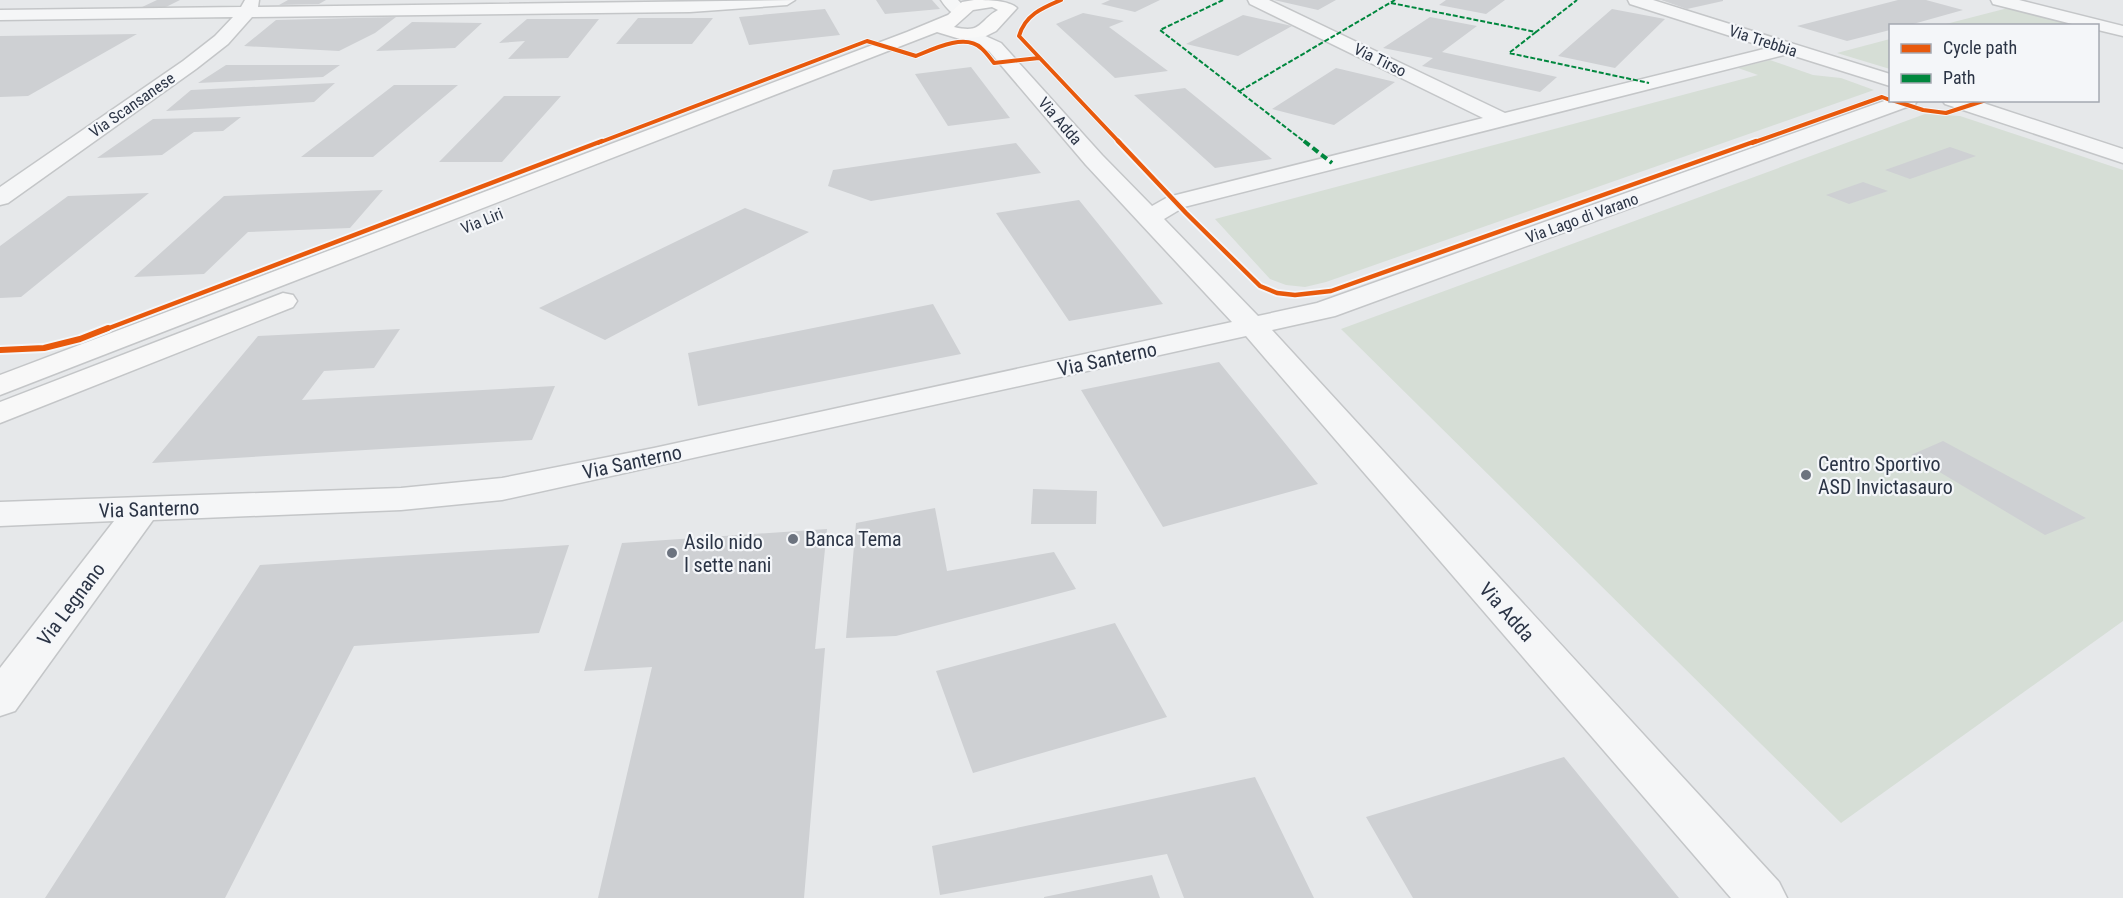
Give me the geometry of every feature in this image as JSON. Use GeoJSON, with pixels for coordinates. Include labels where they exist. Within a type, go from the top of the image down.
{"type":"FeatureCollection","features":[{"type":"Feature","properties":{"kind":"main road","name":"Via Liri"},"geometry":{"type":"LineString","coordinates":[[0,413],[905,52],[975,4],[1001,4],[1031,0]]}},
{"type":"Feature","properties":{"kind":"main road","name":"Via Liri"},"geometry":{"type":"LineString","coordinates":[[959,13],[987,29],[996,19],[1001,4]]}},
{"type":"Feature","properties":{"kind":"main road","name":"Via Liri"},"geometry":{"type":"LineString","coordinates":[[0,386],[959,13]]}},
{"type":"Feature","properties":{"kind":"street"},"geometry":{"type":"LineString","coordinates":[[0,15],[251,6],[515,4],[690,7],[787,0]]}},
{"type":"Feature","properties":{"kind":"street","name":"Via Tirso"},"geometry":{"type":"LineString","coordinates":[[1256,0],[1503,120]]}},
{"type":"Feature","properties":{"kind":"street","name":"Via Trebbia"},"geometry":{"type":"LineString","coordinates":[[1636,0],[1785,49],[1889,80]]}},
{"type":"Feature","properties":{"kind":"street"},"geometry":{"type":"LineString","coordinates":[[1999,0],[2095,24]]}},
{"type":"Feature","properties":{"kind":"street","name":"Via Scansanese"},"geometry":{"type":"LineString","coordinates":[[0,198],[188,65],[239,23],[251,6]]}},
{"type":"Feature","properties":{"kind":"street","name":"Via Adda"},"geometry":{"type":"LineString","coordinates":[[959,13],[995,47],[1094,160],[1253,327],[1762,898]]}},
{"type":"Feature","properties":{"kind":"street"},"geometry":{"type":"LineString","coordinates":[[2099,25],[2123,31]]}},
{"type":"Feature","properties":{"kind":"street"},"geometry":{"type":"LineString","coordinates":[[2099,42],[2123,36]]}},
{"type":"Feature","properties":{"kind":"street"},"geometry":{"type":"LineString","coordinates":[[1149,218],[1176,202],[1785,49]]}},
{"type":"Feature","properties":{"kind":"street","name":"Via Lago di Varano"},"geometry":{"type":"LineString","coordinates":[[1253,327],[1325,310],[1902,102]]}},
{"type":"Feature","properties":{"kind":"street"},"geometry":{"type":"LineString","coordinates":[[1958,102],[2118,154]]}},
{"type":"Feature","properties":{"kind":"street","name":"Via Santerno"},"geometry":{"type":"LineString","coordinates":[[0,514],[401,499],[502,489],[665,456],[1253,327]]}},
{"type":"Feature","properties":{"kind":"street","name":"Via Legnano"},"geometry":{"type":"LineString","coordinates":[[0,699],[142,509]]}},
{"type":"Feature","properties":{"kind":"shaded area"},"geometry":{"type":"Polygon","coordinates":[[[2008,8],[2070,24],[1946,24],[2008,8]]]}},
{"type":"Feature","properties":{"kind":"shaded area"},"geometry":{"type":"Polygon","coordinates":[[[1889,39],[1889,69],[1837,53],[1889,39]]]}},
{"type":"Feature","properties":{"kind":"shaded area"},"geometry":{"type":"Polygon","coordinates":[[[1770,60],[1813,75],[1841,78],[1874,90],[1326,282],[1305,287],[1286,285],[1270,279],[1215,219],[1758,75],[1738,68],[1770,60]]]}},
{"type":"Feature","properties":{"kind":"shaded area","name":"Centro Sportivo ASD Invictasauro"},"geometry":{"type":"Polygon","coordinates":[[[1925,114],[1960,116],[2123,170],[2123,621],[1841,823],[1341,329],[1925,114]]]}},
{"type":"Feature","properties":{"kind":"building"},"geometry":{"type":"Polygon","coordinates":[[[157,0],[180,0],[164,8],[140,8],[157,0]]]}},
{"type":"Feature","properties":{"kind":"building"},"geometry":{"type":"Polygon","coordinates":[[[288,0],[326,0],[319,4],[279,5],[288,0]]]}},
{"type":"Feature","properties":{"kind":"building"},"geometry":{"type":"Polygon","coordinates":[[[876,0],[932,0],[940,9],[885,14],[876,0]]]}},
{"type":"Feature","properties":{"kind":"building"},"geometry":{"type":"Polygon","coordinates":[[[1110,0],[1160,0],[1135,12],[1101,4],[1110,0]]]}},
{"type":"Feature","properties":{"kind":"building"},"geometry":{"type":"Polygon","coordinates":[[[1274,0],[1336,0],[1318,10],[1274,0]]]}},
{"type":"Feature","properties":{"kind":"building"},"geometry":{"type":"Polygon","coordinates":[[[1446,0],[1505,0],[1486,14],[1439,5],[1446,0]]]}},
{"type":"Feature","properties":{"kind":"building"},"geometry":{"type":"Polygon","coordinates":[[[1661,0],[1723,0],[1723,1],[1687,9],[1661,0]]]}},
{"type":"Feature","properties":{"kind":"building"},"geometry":{"type":"Polygon","coordinates":[[[1898,0],[1926,0],[1963,10],[1913,24],[1889,24],[1889,30],[1847,41],[1797,26],[1898,0]]]}},
{"type":"Feature","properties":{"kind":"building"},"geometry":{"type":"Polygon","coordinates":[[[825,9],[840,35],[749,45],[739,17],[825,9]]]}},
{"type":"Feature","properties":{"kind":"building"},"geometry":{"type":"Polygon","coordinates":[[[1612,9],[1665,19],[1615,68],[1558,56],[1612,9]]]}},
{"type":"Feature","properties":{"kind":"building"},"geometry":{"type":"Polygon","coordinates":[[[1083,13],[1124,21],[1109,27],[1168,71],[1115,78],[1056,24],[1083,13]]]}},
{"type":"Feature","properties":{"kind":"building"},"geometry":{"type":"Polygon","coordinates":[[[1243,15],[1292,26],[1238,56],[1186,44],[1243,15]]]}},
{"type":"Feature","properties":{"kind":"building"},"geometry":{"type":"Polygon","coordinates":[[[396,17],[375,33],[339,51],[244,46],[276,20],[396,17]]]}},
{"type":"Feature","properties":{"kind":"building"},"geometry":{"type":"Polygon","coordinates":[[[1430,17],[1477,26],[1442,52],[1557,77],[1540,92],[1422,66],[1433,58],[1383,48],[1430,17]]]}},
{"type":"Feature","properties":{"kind":"building"},"geometry":{"type":"Polygon","coordinates":[[[638,18],[713,18],[692,44],[616,44],[638,18]]]}},
{"type":"Feature","properties":{"kind":"building"},"geometry":{"type":"Polygon","coordinates":[[[527,19],[599,19],[568,58],[508,59],[525,41],[499,43],[527,19]]]}},
{"type":"Feature","properties":{"kind":"building"},"geometry":{"type":"Polygon","coordinates":[[[412,22],[482,23],[455,48],[376,51],[412,22]]]}},
{"type":"Feature","properties":{"kind":"building"},"geometry":{"type":"Polygon","coordinates":[[[137,34],[28,96],[0,97],[0,36],[137,34]]]}},
{"type":"Feature","properties":{"kind":"building"},"geometry":{"type":"Polygon","coordinates":[[[226,65],[340,65],[323,77],[198,83],[226,65]]]}},
{"type":"Feature","properties":{"kind":"building"},"geometry":{"type":"Polygon","coordinates":[[[971,67],[1010,118],[948,126],[915,74],[971,67]]]}},
{"type":"Feature","properties":{"kind":"building"},"geometry":{"type":"Polygon","coordinates":[[[1336,68],[1395,82],[1334,125],[1272,109],[1336,68]]]}},
{"type":"Feature","properties":{"kind":"building"},"geometry":{"type":"Polygon","coordinates":[[[335,83],[314,102],[166,111],[191,90],[335,83]]]}},
{"type":"Feature","properties":{"kind":"building"},"geometry":{"type":"Polygon","coordinates":[[[394,85],[458,85],[373,157],[301,157],[394,85]]]}},
{"type":"Feature","properties":{"kind":"building"},"geometry":{"type":"Polygon","coordinates":[[[1185,88],[1272,159],[1215,168],[1134,95],[1185,88]]]}},
{"type":"Feature","properties":{"kind":"building"},"geometry":{"type":"Polygon","coordinates":[[[504,96],[561,96],[502,162],[439,162],[504,96]]]}},
{"type":"Feature","properties":{"kind":"building"},"geometry":{"type":"Polygon","coordinates":[[[241,117],[223,131],[194,132],[162,155],[97,158],[153,119],[241,117]]]}},
{"type":"Feature","properties":{"kind":"building"},"geometry":{"type":"Polygon","coordinates":[[[1016,143],[1041,173],[871,201],[828,186],[833,170],[1016,143]]]}},
{"type":"Feature","properties":{"kind":"building"},"geometry":{"type":"Polygon","coordinates":[[[1950,147],[1976,156],[1910,179],[1885,170],[1950,147]]]}},
{"type":"Feature","properties":{"kind":"building"},"geometry":{"type":"Polygon","coordinates":[[[1863,182],[1888,191],[1849,204],[1826,195],[1863,182]]]}},
{"type":"Feature","properties":{"kind":"building"},"geometry":{"type":"Polygon","coordinates":[[[383,190],[350,228],[248,232],[204,274],[134,277],[224,196],[383,190]]]}},
{"type":"Feature","properties":{"kind":"building"},"geometry":{"type":"Polygon","coordinates":[[[149,193],[21,297],[0,298],[0,246],[68,196],[149,193]]]}},
{"type":"Feature","properties":{"kind":"building"},"geometry":{"type":"Polygon","coordinates":[[[1079,200],[1163,304],[1069,321],[996,213],[1079,200]]]}},
{"type":"Feature","properties":{"kind":"building"},"geometry":{"type":"Polygon","coordinates":[[[745,208],[809,232],[605,340],[539,308],[745,208]]]}},
{"type":"Feature","properties":{"kind":"building"},"geometry":{"type":"Polygon","coordinates":[[[933,304],[961,354],[698,406],[688,353],[933,304]]]}},
{"type":"Feature","properties":{"kind":"building"},"geometry":{"type":"Polygon","coordinates":[[[400,329],[374,368],[324,371],[302,400],[555,386],[532,440],[152,463],[258,336],[400,329]]]}},
{"type":"Feature","properties":{"kind":"building"},"geometry":{"type":"Polygon","coordinates":[[[1219,362],[1318,484],[1163,527],[1081,390],[1219,362]]]}},
{"type":"Feature","properties":{"kind":"building"},"geometry":{"type":"Polygon","coordinates":[[[1943,441],[2086,518],[2045,535],[1911,455],[1943,441]]]}},
{"type":"Feature","properties":{"kind":"building"},"geometry":{"type":"Polygon","coordinates":[[[1033,489],[1097,491],[1096,524],[1031,524],[1033,489]]]}},
{"type":"Feature","properties":{"kind":"building"},"geometry":{"type":"Polygon","coordinates":[[[935,508],[947,571],[1054,552],[1076,589],[896,636],[846,638],[856,523],[935,508]]]}},
{"type":"Feature","properties":{"kind":"building"},"geometry":{"type":"Polygon","coordinates":[[[827,529],[815,649],[825,648],[804,898],[598,898],[652,667],[584,671],[622,543],[827,529]]]}},
{"type":"Feature","properties":{"kind":"building"},"geometry":{"type":"Polygon","coordinates":[[[569,545],[539,633],[354,646],[225,898],[45,898],[260,565],[569,545]]]}},
{"type":"Feature","properties":{"kind":"building"},"geometry":{"type":"Polygon","coordinates":[[[1115,623],[1167,717],[973,773],[936,671],[1115,623]]]}},
{"type":"Feature","properties":{"kind":"building"},"geometry":{"type":"Polygon","coordinates":[[[1564,757],[1679,898],[1413,898],[1366,817],[1564,757]]]}},
{"type":"Feature","properties":{"kind":"building"},"geometry":{"type":"Polygon","coordinates":[[[1255,777],[1314,898],[1184,898],[1167,854],[940,895],[932,846],[1255,777]]]}},
{"type":"Feature","properties":{"kind":"building"},"geometry":{"type":"Polygon","coordinates":[[[1152,875],[1160,898],[1044,898],[1044,897],[1152,875]]]}},
{"type":"Feature","properties":{"kind":"marked path"},"geometry":{"type":"LineString","coordinates":[[1223,0],[1160,30],[1332,163]]}},
{"type":"Feature","properties":{"kind":"marked path"},"geometry":{"type":"LineString","coordinates":[[1240,91],[1395,0]]}},
{"type":"Feature","properties":{"kind":"marked path"},"geometry":{"type":"LineString","coordinates":[[1391,3],[1536,32],[1577,0]]}},
{"type":"Feature","properties":{"kind":"marked path"},"geometry":{"type":"LineString","coordinates":[[1536,32],[1509,53],[1649,83]]}},
{"type":"Feature","properties":{"kind":"cycle path"},"geometry":{"type":"LineString","coordinates":[[1061,0],[1029,17],[1024,22],[1019,36],[1186,213],[1260,286],[1286,295],[1331,291],[1882,97],[1889,100]]}},
{"type":"Feature","properties":{"kind":"cycle path"},"geometry":{"type":"LineString","coordinates":[[0,350],[44,348],[80,339],[867,41],[916,56],[946,43],[971,43],[980,46],[994,63],[1039,58]]}},
{"type":"Feature","properties":{"kind":"cycle path"},"geometry":{"type":"LineString","coordinates":[[1898,102],[1923,110],[1946,113],[1980,102]]}},
{"type":"Feature","properties":{"kind":"place","name":"Centro Sportivo ASD Invictasauro"},"geometry":{"type":"Point","coordinates":[1806,475]}},
{"type":"Feature","properties":{"kind":"place","name":"Banca Tema"},"geometry":{"type":"Point","coordinates":[793,539]}},
{"type":"Feature","properties":{"kind":"place","name":"Asilo nido I sette nani"},"geometry":{"type":"Point","coordinates":[672,553]}}]}
